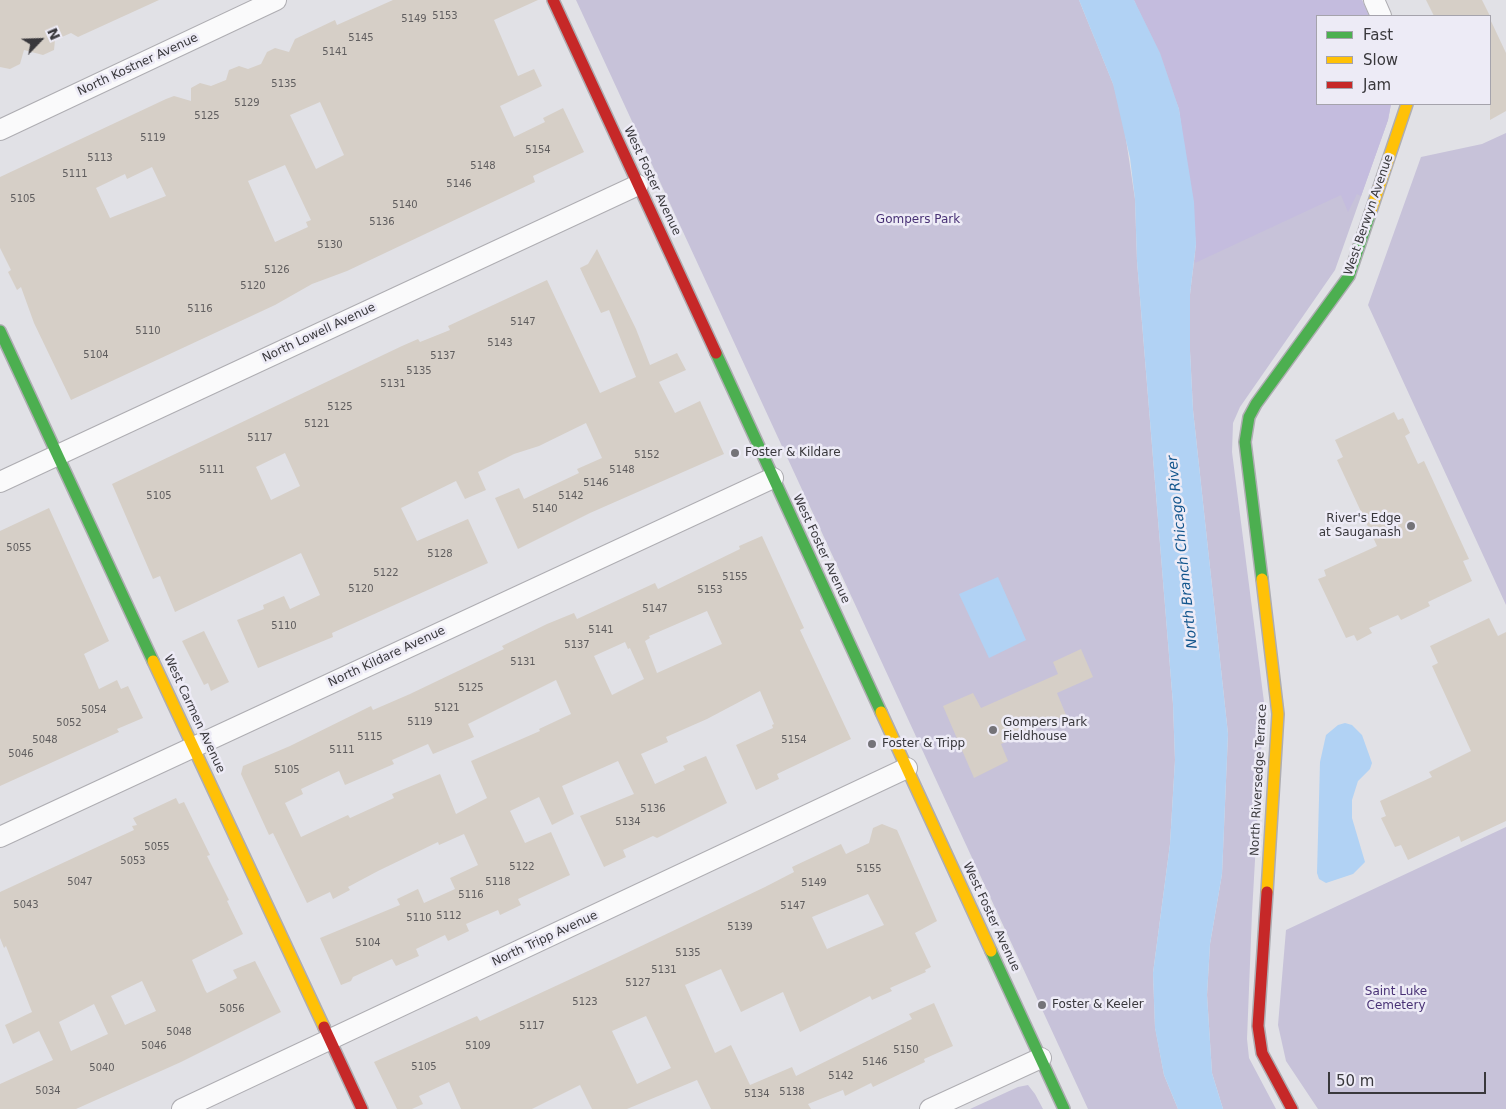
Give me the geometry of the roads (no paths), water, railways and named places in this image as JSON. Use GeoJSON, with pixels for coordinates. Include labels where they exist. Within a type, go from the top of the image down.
{"type":"FeatureCollection","features":[{"type":"Feature","properties":{"kind":"street","name":"North Kostner Avenue"},"geometry":{"type":"LineString","coordinates":[[0,130],[276,0]]}},
{"type":"Feature","properties":{"kind":"street","name":"West Foster Avenue"},"geometry":{"type":"LineString","coordinates":[[553,0],[1064,1109]]}},
{"type":"Feature","properties":{"kind":"street"},"geometry":{"type":"LineString","coordinates":[[1374,0],[1382,15]]}},
{"type":"Feature","properties":{"kind":"street","name":"West Berwyn Avenue"},"geometry":{"type":"LineString","coordinates":[[1250,417],[1349,276],[1407,105]]}},
{"type":"Feature","properties":{"kind":"street","name":"North Lowell Avenue"},"geometry":{"type":"LineString","coordinates":[[0,482],[638,185]]}},
{"type":"Feature","properties":{"kind":"street","name":"West Carmen Avenue"},"geometry":{"type":"LineString","coordinates":[[0,331],[362,1109]]}},
{"type":"Feature","properties":{"kind":"street","name":"North Riversedge Terrace"},"geometry":{"type":"LineString","coordinates":[[1250,417],[1245,442],[1278,714],[1258,1026],[1262,1053],[1292,1109]]}},
{"type":"Feature","properties":{"kind":"street","name":"North Kildare Avenue"},"geometry":{"type":"LineString","coordinates":[[0,837],[773,478]]}},
{"type":"Feature","properties":{"kind":"street","name":"North Tripp Avenue"},"geometry":{"type":"LineString","coordinates":[[182,1109],[908,768]]}},
{"type":"Feature","properties":{"kind":"street"},"geometry":{"type":"LineString","coordinates":[[930,1109],[1041,1058]]}},
{"type":"Feature","properties":{"kind":"water","name":"North Branch Chicago River"},"geometry":{"type":"Polygon","coordinates":[[[1079,0],[1134,0],[1160,53],[1179,109],[1194,202],[1196,244],[1190,294],[1193,410],[1228,734],[1222,874],[1210,944],[1207,995],[1212,1073],[1223,1109],[1178,1109],[1164,1075],[1155,1028],[1153,973],[1170,844],[1175,760],[1173,704],[1137,261],[1135,199],[1130,158],[1113,84],[1079,0]]]}},
{"type":"Feature","properties":{"kind":"water"},"geometry":{"type":"Polygon","coordinates":[[[998,577],[1026,640],[989,658],[959,594],[998,577]]]}},
{"type":"Feature","properties":{"kind":"water"},"geometry":{"type":"Polygon","coordinates":[[[1345,723],[1352,725],[1362,735],[1372,763],[1370,769],[1358,781],[1352,800],[1352,818],[1365,862],[1353,874],[1326,883],[1319,879],[1317,873],[1320,762],[1326,735],[1338,725],[1345,723]]]}},
{"type":"Feature","properties":{"kind":"place","name":"Foster & Kildare"},"geometry":{"type":"Point","coordinates":[735,453]}},
{"type":"Feature","properties":{"kind":"place","name":"River's Edge at Sauganash"},"geometry":{"type":"Point","coordinates":[1411,526]}},
{"type":"Feature","properties":{"kind":"place","name":"Gompers Park Fieldhouse"},"geometry":{"type":"Point","coordinates":[993,730]}},
{"type":"Feature","properties":{"kind":"place","name":"Foster & Tripp"},"geometry":{"type":"Point","coordinates":[872,744]}},
{"type":"Feature","properties":{"kind":"place","name":"Foster & Keeler"},"geometry":{"type":"Point","coordinates":[1042,1005]}},
{"type":"Feature","properties":{"kind":"park label","name":"Gompers Park"},"geometry":{"type":"Point","coordinates":[918,220]}},
{"type":"Feature","properties":{"kind":"park label","name":"Saint Luke Cemetery"},"geometry":{"type":"Point","coordinates":[1396,999]}}]}
